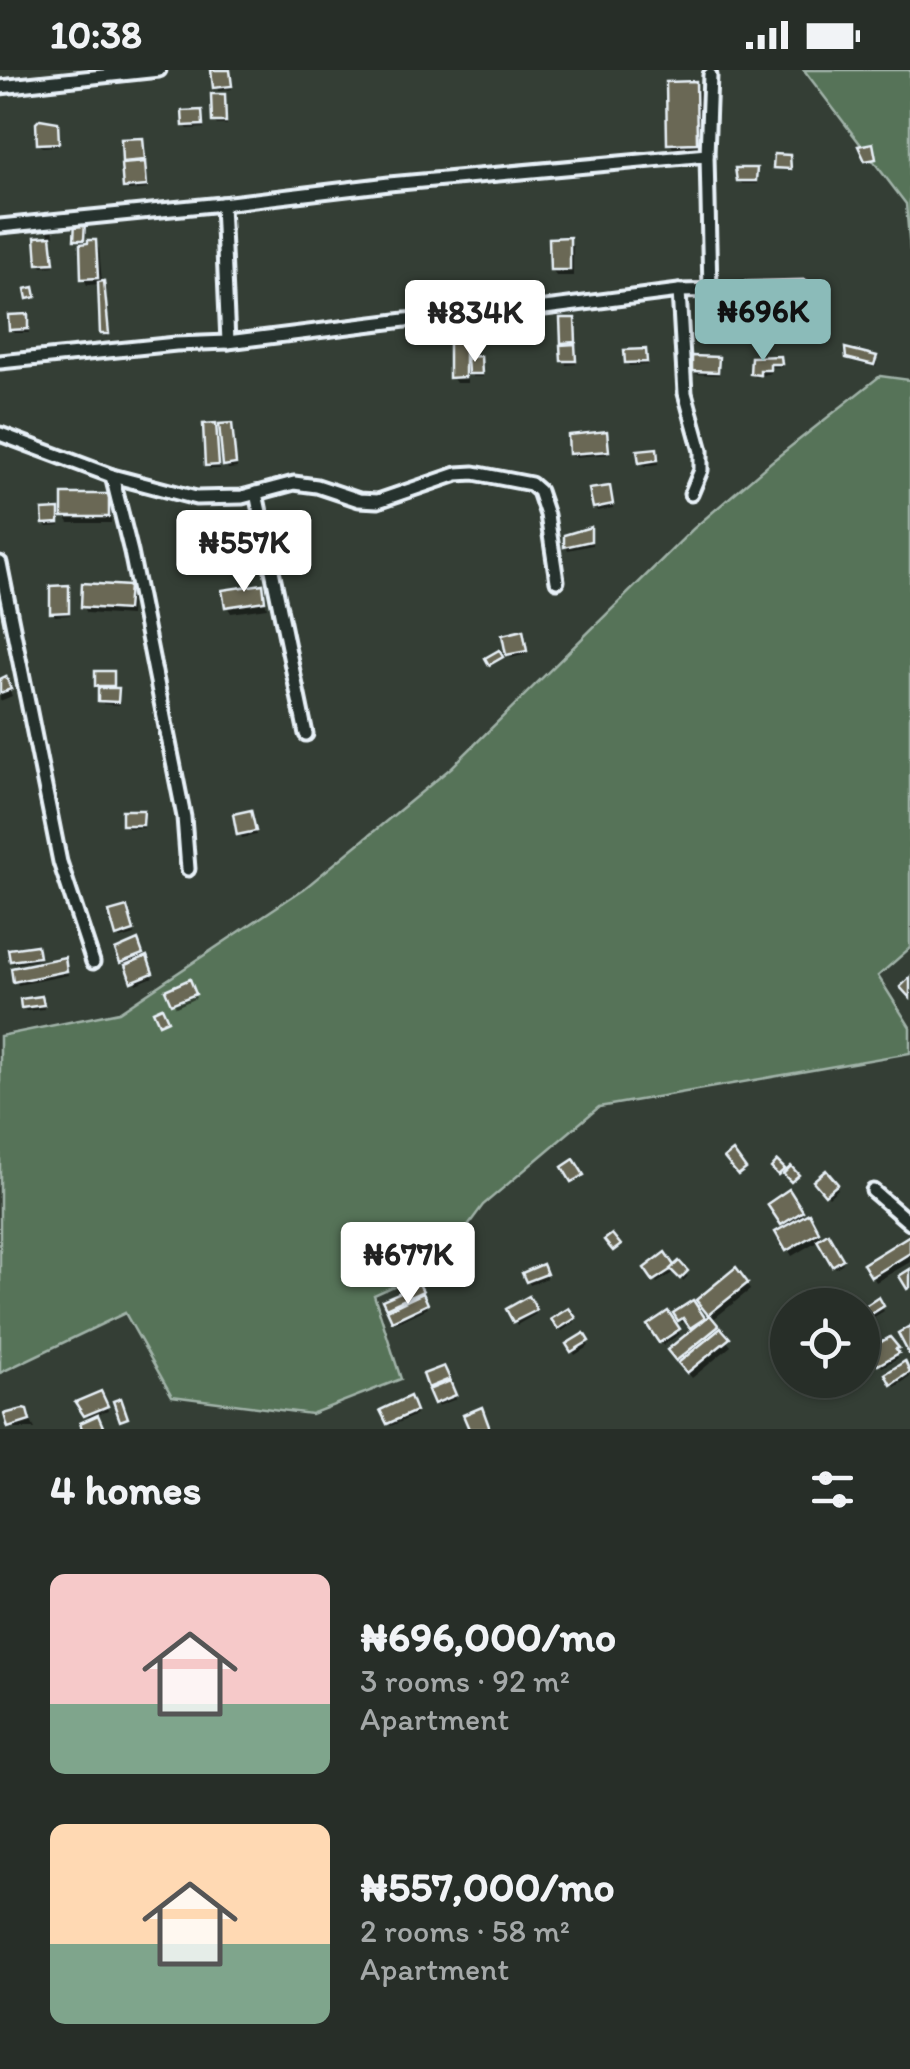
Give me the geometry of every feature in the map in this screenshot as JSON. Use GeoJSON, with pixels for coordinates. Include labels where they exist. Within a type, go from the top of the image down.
{"type":"FeatureCollection","features":[{"type":"Feature","properties":{"kind":"street"},"geometry":{"type":"LineString","coordinates":[[0,87],[159,70]]}},
{"type":"Feature","properties":{"kind":"street"},"geometry":{"type":"LineString","coordinates":[[710,75],[710,290]]}},
{"type":"Feature","properties":{"kind":"street"},"geometry":{"type":"LineString","coordinates":[[0,226],[707,154]]}},
{"type":"Feature","properties":{"kind":"street"},"geometry":{"type":"LineString","coordinates":[[222,204],[228,342]]}},
{"type":"Feature","properties":{"kind":"street"},"geometry":{"type":"LineString","coordinates":[[0,362],[228,342],[679,291],[804,288]]}},
{"type":"Feature","properties":{"kind":"street"},"geometry":{"type":"LineString","coordinates":[[679,291],[685,393],[702,451],[701,470],[691,494]]}},
{"type":"Feature","properties":{"kind":"street"},"geometry":{"type":"LineString","coordinates":[[0,434],[112,476],[196,498],[230,498],[294,484],[378,501],[457,474],[531,484],[539,491],[547,514],[557,581]]}},
{"type":"Feature","properties":{"kind":"street"},"geometry":{"type":"LineString","coordinates":[[112,476],[184,818],[188,869]]}},
{"type":"Feature","properties":{"kind":"street"},"geometry":{"type":"LineString","coordinates":[[256,493],[306,734]]}},
{"type":"Feature","properties":{"kind":"street"},"geometry":{"type":"LineString","coordinates":[[0,563],[60,862],[93,962]]}},
{"type":"Feature","properties":{"kind":"street"},"geometry":{"type":"LineString","coordinates":[[873,1190],[910,1224]]}},
{"type":"Feature","properties":{"kind":"green space"},"geometry":{"type":"Polygon","coordinates":[[[804,70],[910,70],[910,251],[906,204],[804,70]]]}},
{"type":"Feature","properties":{"kind":"green space"},"geometry":{"type":"Polygon","coordinates":[[[880,376],[910,380],[910,948],[878,976],[910,1027],[910,1053],[599,1107],[483,1205],[438,1266],[374,1295],[401,1379],[311,1414],[172,1396],[125,1313],[0,1373],[0,1036],[119,1012],[305,888],[452,767],[693,529],[880,376]]]}},
{"type":"Feature","properties":{"kind":"building"},"geometry":{"type":"Polygon","coordinates":[[[211,70],[230,70],[232,86],[213,88],[211,70]]]}},
{"type":"Feature","properties":{"kind":"building"},"geometry":{"type":"Polygon","coordinates":[[[696,81],[697,143],[667,144],[666,82],[696,81]]]}},
{"type":"Feature","properties":{"kind":"building"},"geometry":{"type":"Polygon","coordinates":[[[211,94],[225,94],[226,122],[212,122],[211,94]]]}},
{"type":"Feature","properties":{"kind":"building"},"geometry":{"type":"Polygon","coordinates":[[[202,110],[203,125],[183,126],[182,111],[202,110]]]}},
{"type":"Feature","properties":{"kind":"building"},"geometry":{"type":"Polygon","coordinates":[[[40,119],[58,122],[59,143],[37,144],[36,123],[40,119]]]}},
{"type":"Feature","properties":{"kind":"building"},"geometry":{"type":"Polygon","coordinates":[[[143,138],[145,160],[122,162],[121,139],[143,138]]]}},
{"type":"Feature","properties":{"kind":"building"},"geometry":{"type":"Polygon","coordinates":[[[873,143],[876,159],[865,161],[858,146],[873,143]]]}},
{"type":"Feature","properties":{"kind":"building"},"geometry":{"type":"Polygon","coordinates":[[[774,154],[790,155],[791,169],[773,168],[774,154]]]}},
{"type":"Feature","properties":{"kind":"building"},"geometry":{"type":"Polygon","coordinates":[[[145,162],[147,186],[123,188],[121,164],[145,162]]]}},
{"type":"Feature","properties":{"kind":"building"},"geometry":{"type":"Polygon","coordinates":[[[735,168],[757,168],[756,181],[737,181],[735,168]]]}},
{"type":"Feature","properties":{"kind":"building"},"geometry":{"type":"Polygon","coordinates":[[[75,221],[85,221],[84,240],[74,240],[75,221]]]}},
{"type":"Feature","properties":{"kind":"building"},"geometry":{"type":"Polygon","coordinates":[[[51,236],[54,263],[37,264],[35,237],[51,236]]]}},
{"type":"Feature","properties":{"kind":"building"},"geometry":{"type":"Polygon","coordinates":[[[570,237],[570,270],[550,270],[549,238],[570,237]]]}},
{"type":"Feature","properties":{"kind":"building"},"geometry":{"type":"Polygon","coordinates":[[[96,240],[98,278],[81,279],[80,244],[96,240]]]}},
{"type":"Feature","properties":{"kind":"building"},"geometry":{"type":"Polygon","coordinates":[[[104,281],[109,334],[100,334],[98,282],[104,281]]]}},
{"type":"Feature","properties":{"kind":"building"},"geometry":{"type":"Polygon","coordinates":[[[34,287],[36,297],[27,299],[25,289],[34,287]]]}},
{"type":"Feature","properties":{"kind":"building"},"geometry":{"type":"Polygon","coordinates":[[[819,304],[819,328],[793,327],[792,306],[819,304]]]}},
{"type":"Feature","properties":{"kind":"building"},"geometry":{"type":"Polygon","coordinates":[[[28,314],[28,329],[9,330],[8,315],[28,314]]]}},
{"type":"Feature","properties":{"kind":"building"},"geometry":{"type":"Polygon","coordinates":[[[560,318],[575,318],[576,342],[561,343],[560,318]]]}},
{"type":"Feature","properties":{"kind":"building"},"geometry":{"type":"Polygon","coordinates":[[[449,341],[465,341],[465,377],[449,378],[449,341]]]}},
{"type":"Feature","properties":{"kind":"building"},"geometry":{"type":"Polygon","coordinates":[[[575,344],[576,361],[561,361],[560,345],[575,344]]]}},
{"type":"Feature","properties":{"kind":"building"},"geometry":{"type":"Polygon","coordinates":[[[845,348],[877,356],[874,365],[846,358],[845,348]]]}},
{"type":"Feature","properties":{"kind":"building"},"geometry":{"type":"Polygon","coordinates":[[[646,349],[647,362],[625,363],[624,350],[646,349]]]}},
{"type":"Feature","properties":{"kind":"building"},"geometry":{"type":"Polygon","coordinates":[[[481,356],[482,374],[468,374],[467,357],[481,356]]]}},
{"type":"Feature","properties":{"kind":"building"},"geometry":{"type":"Polygon","coordinates":[[[692,356],[719,357],[718,372],[692,371],[692,356]]]}},
{"type":"Feature","properties":{"kind":"building"},"geometry":{"type":"Polygon","coordinates":[[[781,356],[782,364],[770,364],[770,370],[760,370],[760,375],[750,374],[751,357],[781,356]]]}},
{"type":"Feature","properties":{"kind":"building"},"geometry":{"type":"Polygon","coordinates":[[[216,423],[219,465],[205,466],[203,424],[216,423]]]}},
{"type":"Feature","properties":{"kind":"building"},"geometry":{"type":"Polygon","coordinates":[[[232,423],[236,464],[223,466],[219,424],[232,423]]]}},
{"type":"Feature","properties":{"kind":"building"},"geometry":{"type":"Polygon","coordinates":[[[607,431],[609,451],[569,454],[568,435],[607,431]]]}},
{"type":"Feature","properties":{"kind":"building"},"geometry":{"type":"Polygon","coordinates":[[[657,448],[658,460],[639,463],[637,450],[657,448]]]}},
{"type":"Feature","properties":{"kind":"building"},"geometry":{"type":"Polygon","coordinates":[[[610,486],[613,504],[593,508],[589,489],[610,486]]]}},
{"type":"Feature","properties":{"kind":"building"},"geometry":{"type":"Polygon","coordinates":[[[62,494],[109,494],[109,517],[62,517],[62,494]]]}},
{"type":"Feature","properties":{"kind":"building"},"geometry":{"type":"Polygon","coordinates":[[[59,509],[59,523],[43,524],[42,510],[59,509]]]}},
{"type":"Feature","properties":{"kind":"building"},"geometry":{"type":"Polygon","coordinates":[[[591,527],[591,541],[564,547],[564,535],[591,527]]]}},
{"type":"Feature","properties":{"kind":"building"},"geometry":{"type":"Polygon","coordinates":[[[82,583],[129,586],[127,610],[81,607],[82,583]]]}},
{"type":"Feature","properties":{"kind":"building"},"geometry":{"type":"Polygon","coordinates":[[[263,584],[265,601],[225,607],[222,590],[263,584]]]}},
{"type":"Feature","properties":{"kind":"building"},"geometry":{"type":"Polygon","coordinates":[[[69,585],[69,612],[50,613],[50,586],[69,585]]]}},
{"type":"Feature","properties":{"kind":"building"},"geometry":{"type":"Polygon","coordinates":[[[523,630],[527,651],[506,655],[502,635],[523,630]]]}},
{"type":"Feature","properties":{"kind":"building"},"geometry":{"type":"Polygon","coordinates":[[[499,650],[503,657],[489,665],[485,658],[499,650]]]}},
{"type":"Feature","properties":{"kind":"building"},"geometry":{"type":"Polygon","coordinates":[[[95,671],[114,671],[114,686],[95,686],[95,671]]]}},
{"type":"Feature","properties":{"kind":"building"},"geometry":{"type":"Polygon","coordinates":[[[6,676],[11,689],[0,693],[0,679],[6,676]]]}},
{"type":"Feature","properties":{"kind":"building"},"geometry":{"type":"Polygon","coordinates":[[[98,688],[119,688],[118,702],[98,701],[98,688]]]}},
{"type":"Feature","properties":{"kind":"building"},"geometry":{"type":"Polygon","coordinates":[[[122,810],[144,810],[143,825],[122,825],[122,810]]]}},
{"type":"Feature","properties":{"kind":"building"},"geometry":{"type":"Polygon","coordinates":[[[251,810],[256,831],[237,835],[233,814],[251,810]]]}},
{"type":"Feature","properties":{"kind":"building"},"geometry":{"type":"Polygon","coordinates":[[[127,907],[134,931],[116,937],[109,912],[127,907]]]}},
{"type":"Feature","properties":{"kind":"building"},"geometry":{"type":"Polygon","coordinates":[[[138,940],[143,954],[120,963],[115,950],[138,940]]]}},
{"type":"Feature","properties":{"kind":"building"},"geometry":{"type":"Polygon","coordinates":[[[37,945],[39,957],[10,961],[8,949],[37,945]]]}},
{"type":"Feature","properties":{"kind":"building"},"geometry":{"type":"Polygon","coordinates":[[[147,956],[153,973],[131,982],[125,965],[147,956]]]}},
{"type":"Feature","properties":{"kind":"building"},"geometry":{"type":"Polygon","coordinates":[[[65,957],[67,971],[13,982],[11,968],[65,957]]]}},
{"type":"Feature","properties":{"kind":"building"},"geometry":{"type":"Polygon","coordinates":[[[910,977],[910,998],[900,987],[910,977]]]}},
{"type":"Feature","properties":{"kind":"building"},"geometry":{"type":"Polygon","coordinates":[[[190,979],[196,994],[171,1004],[165,990],[190,979]]]}},
{"type":"Feature","properties":{"kind":"building"},"geometry":{"type":"Polygon","coordinates":[[[42,996],[44,1005],[21,1008],[20,999],[42,996]]]}},
{"type":"Feature","properties":{"kind":"building"},"geometry":{"type":"Polygon","coordinates":[[[162,1007],[168,1020],[159,1024],[153,1011],[162,1007]]]}},
{"type":"Feature","properties":{"kind":"building"},"geometry":{"type":"Polygon","coordinates":[[[733,1151],[746,1169],[738,1175],[724,1158],[733,1151]]]}},
{"type":"Feature","properties":{"kind":"building"},"geometry":{"type":"Polygon","coordinates":[[[574,1159],[584,1175],[571,1182],[562,1167],[574,1159]]]}},
{"type":"Feature","properties":{"kind":"building"},"geometry":{"type":"Polygon","coordinates":[[[777,1161],[785,1169],[778,1175],[771,1168],[777,1161]]]}},
{"type":"Feature","properties":{"kind":"building"},"geometry":{"type":"Polygon","coordinates":[[[791,1166],[799,1175],[791,1182],[783,1174],[791,1166]]]}},
{"type":"Feature","properties":{"kind":"building"},"geometry":{"type":"Polygon","coordinates":[[[826,1170],[838,1184],[825,1195],[813,1181],[826,1170]]]}},
{"type":"Feature","properties":{"kind":"building"},"geometry":{"type":"Polygon","coordinates":[[[789,1189],[803,1211],[781,1225],[767,1204],[789,1189]]]}},
{"type":"Feature","properties":{"kind":"building"},"geometry":{"type":"Polygon","coordinates":[[[809,1213],[819,1232],[786,1251],[775,1232],[809,1213]]]}},
{"type":"Feature","properties":{"kind":"building"},"geometry":{"type":"Polygon","coordinates":[[[828,1233],[843,1259],[832,1266],[817,1240],[828,1233]]]}},
{"type":"Feature","properties":{"kind":"building"},"geometry":{"type":"Polygon","coordinates":[[[612,1234],[621,1245],[613,1251],[604,1240],[612,1234]]]}},
{"type":"Feature","properties":{"kind":"building"},"geometry":{"type":"Polygon","coordinates":[[[910,1235],[910,1253],[871,1277],[863,1264],[910,1235]]]}},
{"type":"Feature","properties":{"kind":"building"},"geometry":{"type":"Polygon","coordinates":[[[665,1252],[675,1267],[653,1281],[644,1268],[665,1252]]]}},
{"type":"Feature","properties":{"kind":"building"},"geometry":{"type":"Polygon","coordinates":[[[679,1261],[688,1271],[680,1279],[670,1269],[679,1261]]]}},
{"type":"Feature","properties":{"kind":"building"},"geometry":{"type":"Polygon","coordinates":[[[543,1264],[547,1274],[526,1282],[522,1273],[543,1264]]]}},
{"type":"Feature","properties":{"kind":"building"},"geometry":{"type":"Polygon","coordinates":[[[736,1267],[748,1283],[708,1315],[696,1300],[736,1267]]]}},
{"type":"Feature","properties":{"kind":"building"},"geometry":{"type":"Polygon","coordinates":[[[910,1269],[910,1287],[907,1289],[899,1276],[910,1269]]]}},
{"type":"Feature","properties":{"kind":"building"},"geometry":{"type":"Polygon","coordinates":[[[419,1284],[423,1291],[386,1308],[382,1300],[419,1284]]]}},
{"type":"Feature","properties":{"kind":"building"},"geometry":{"type":"Polygon","coordinates":[[[423,1293],[428,1304],[392,1321],[387,1310],[423,1293]]]}},
{"type":"Feature","properties":{"kind":"building"},"geometry":{"type":"Polygon","coordinates":[[[529,1296],[537,1310],[513,1322],[506,1309],[529,1296]]]}},
{"type":"Feature","properties":{"kind":"building"},"geometry":{"type":"Polygon","coordinates":[[[693,1300],[705,1318],[690,1328],[673,1313],[693,1300]]]}},
{"type":"Feature","properties":{"kind":"building"},"geometry":{"type":"Polygon","coordinates":[[[569,1308],[576,1318],[558,1329],[551,1319],[569,1308]]]}},
{"type":"Feature","properties":{"kind":"building"},"geometry":{"type":"Polygon","coordinates":[[[668,1311],[680,1329],[659,1343],[647,1325],[668,1311]]]}},
{"type":"Feature","properties":{"kind":"building"},"geometry":{"type":"Polygon","coordinates":[[[710,1315],[719,1326],[676,1361],[667,1350],[710,1315]]]}},
{"type":"Feature","properties":{"kind":"building"},"geometry":{"type":"Polygon","coordinates":[[[910,1326],[910,1353],[909,1354],[898,1333],[910,1326]]]}},
{"type":"Feature","properties":{"kind":"building"},"geometry":{"type":"Polygon","coordinates":[[[721,1328],[730,1338],[687,1373],[678,1363],[721,1328]]]}},
{"type":"Feature","properties":{"kind":"building"},"geometry":{"type":"Polygon","coordinates":[[[584,1333],[589,1341],[571,1352],[566,1344],[584,1333]]]}},
{"type":"Feature","properties":{"kind":"building"},"geometry":{"type":"Polygon","coordinates":[[[890,1337],[899,1353],[880,1364],[880,1343],[890,1337]]]}},
{"type":"Feature","properties":{"kind":"building"},"geometry":{"type":"Polygon","coordinates":[[[905,1361],[910,1372],[891,1385],[885,1374],[905,1361]]]}},
{"type":"Feature","properties":{"kind":"building"},"geometry":{"type":"Polygon","coordinates":[[[444,1366],[450,1379],[428,1388],[423,1374],[444,1366]]]}},
{"type":"Feature","properties":{"kind":"building"},"geometry":{"type":"Polygon","coordinates":[[[450,1381],[456,1395],[434,1404],[428,1390],[450,1381]]]}},
{"type":"Feature","properties":{"kind":"building"},"geometry":{"type":"Polygon","coordinates":[[[101,1391],[108,1406],[84,1416],[75,1402],[101,1391]]]}},
{"type":"Feature","properties":{"kind":"building"},"geometry":{"type":"Polygon","coordinates":[[[410,1396],[416,1411],[387,1424],[380,1410],[410,1396]]]}},
{"type":"Feature","properties":{"kind":"building"},"geometry":{"type":"Polygon","coordinates":[[[121,1398],[128,1418],[120,1421],[113,1401],[121,1398]]]}},
{"type":"Feature","properties":{"kind":"building"},"geometry":{"type":"Polygon","coordinates":[[[482,1407],[490,1429],[469,1429],[463,1415],[482,1407]]]}},
{"type":"Feature","properties":{"kind":"building"},"geometry":{"type":"Polygon","coordinates":[[[23,1409],[30,1421],[8,1428],[4,1414],[23,1409]]]}},
{"type":"Feature","properties":{"kind":"building"},"geometry":{"type":"Polygon","coordinates":[[[98,1415],[104,1429],[82,1429],[80,1423],[98,1415]]]}}]}
